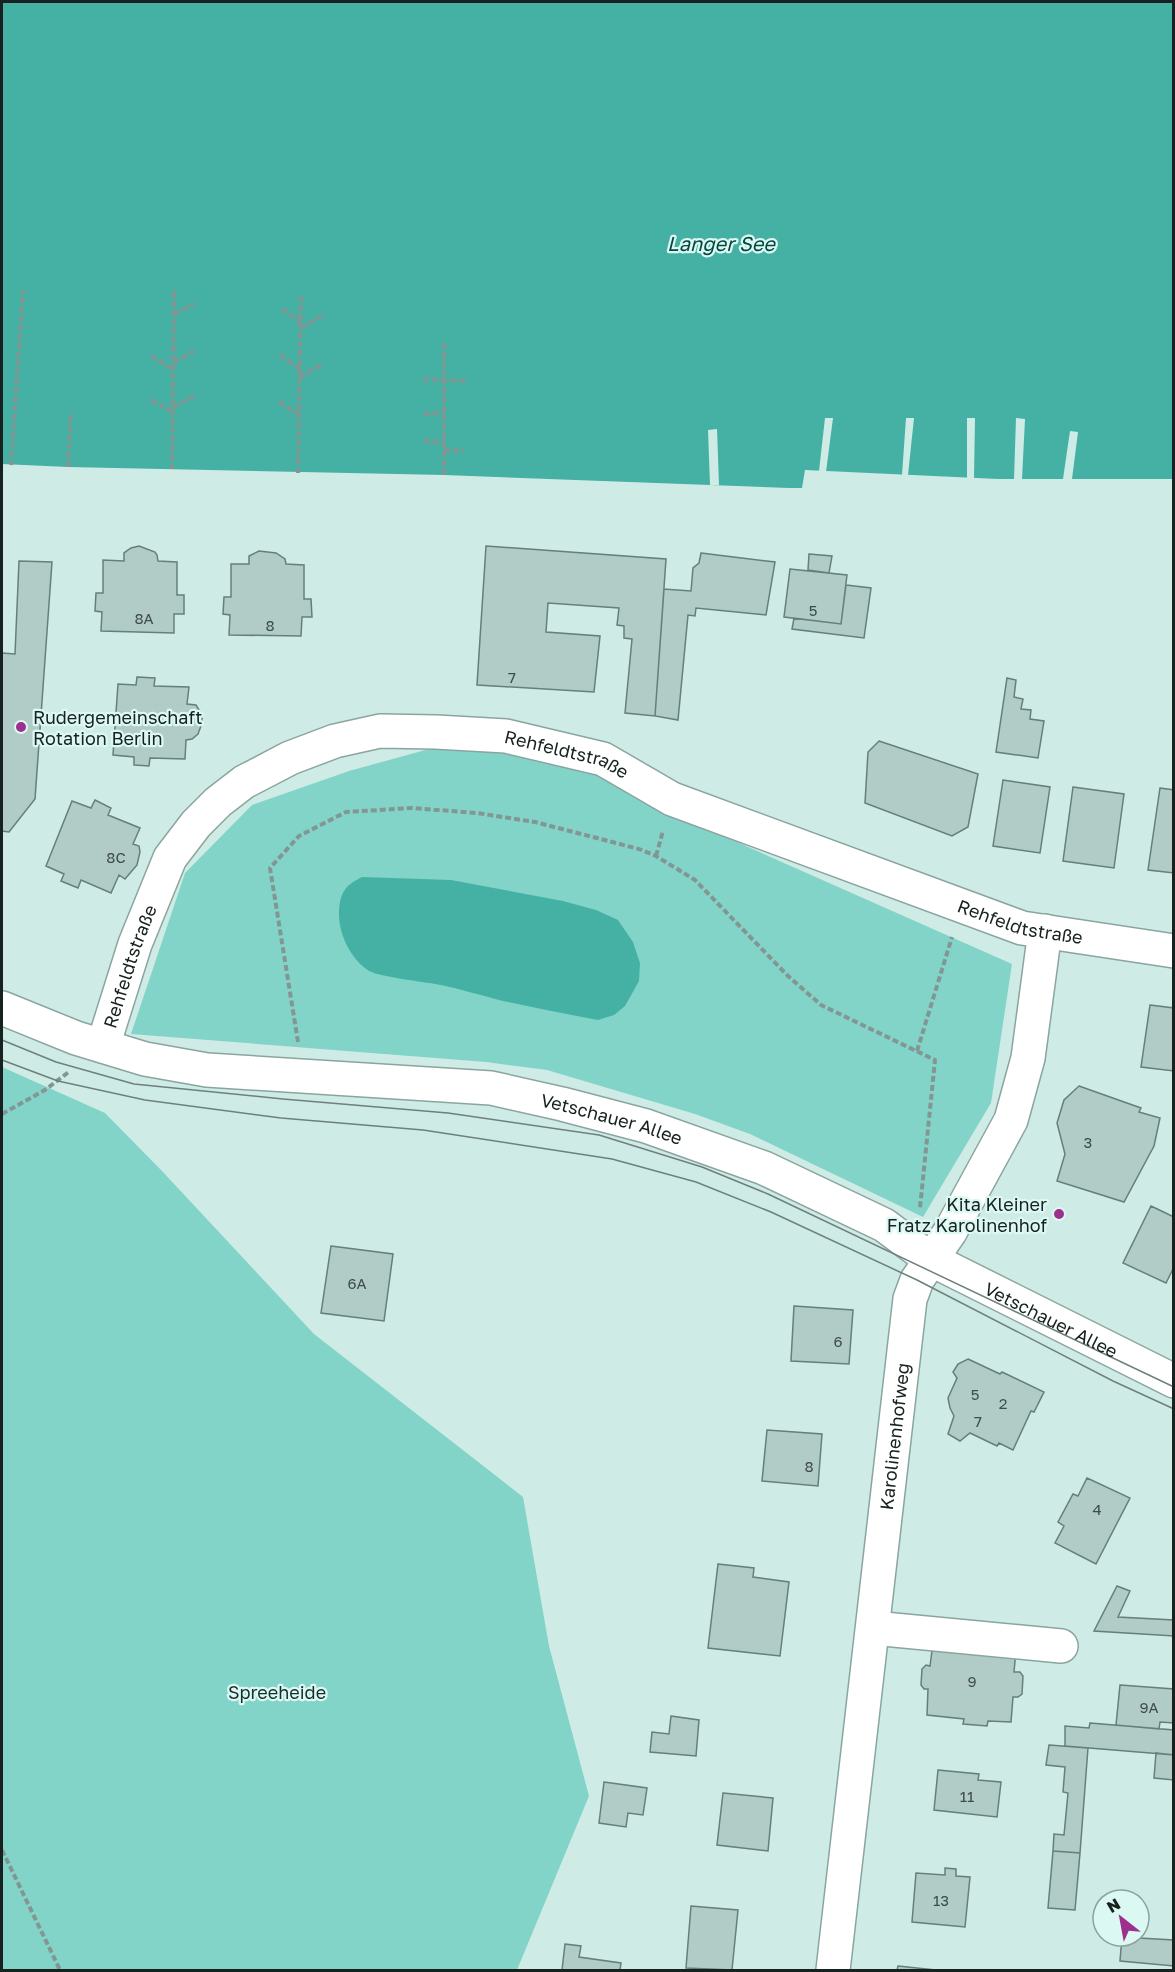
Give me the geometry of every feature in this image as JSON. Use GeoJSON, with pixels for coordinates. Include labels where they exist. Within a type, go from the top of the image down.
{"type":"FeatureCollection","features":[{"type":"Feature","properties":{"kind":"street","name":"Rehfeldtstraße"},"geometry":{"type":"LineString","coordinates":[[90,1042],[171,858],[196,824],[243,782],[290,758],[335,741],[380,719],[436,732],[506,736],[596,757],[642,780],[672,799],[1022,928],[1173,951]]}},
{"type":"Feature","properties":{"kind":"street","name":"Karolinenhofweg"},"geometry":{"type":"LineString","coordinates":[[833,1971],[910,1299],[917,1280],[950,1232],[1011,1120],[1028,1058],[1045,931]]}},
{"type":"Feature","properties":{"kind":"street","name":"Vetschauer Allee"},"geometry":{"type":"LineString","coordinates":[[2,1008],[90,1042],[145,1059],[207,1070],[491,1088],[646,1125],[764,1168],[884,1225],[930,1259],[1173,1382]]}},
{"type":"Feature","properties":{"kind":"street"},"geometry":{"type":"LineString","coordinates":[[873,1628],[1061,1646]]}},
{"type":"Feature","properties":{"kind":"path"},"geometry":{"type":"LineString","coordinates":[[172,469],[174,288]]}},
{"type":"Feature","properties":{"kind":"path"},"geometry":{"type":"LineString","coordinates":[[11,465],[23,290]]}},
{"type":"Feature","properties":{"kind":"path"},"geometry":{"type":"LineString","coordinates":[[298,473],[302,294]]}},
{"type":"Feature","properties":{"kind":"path"},"geometry":{"type":"LineString","coordinates":[[174,314],[194,304]]}},
{"type":"Feature","properties":{"kind":"path"},"geometry":{"type":"LineString","coordinates":[[282,309],[301,325]]}},
{"type":"Feature","properties":{"kind":"path"},"geometry":{"type":"LineString","coordinates":[[301,325],[326,314]]}},
{"type":"Feature","properties":{"kind":"path"},"geometry":{"type":"LineString","coordinates":[[444,341],[444,476]]}},
{"type":"Feature","properties":{"kind":"path"},"geometry":{"type":"LineString","coordinates":[[174,362],[194,351]]}},
{"type":"Feature","properties":{"kind":"path"},"geometry":{"type":"LineString","coordinates":[[280,355],[300,369]]}},
{"type":"Feature","properties":{"kind":"path"},"geometry":{"type":"LineString","coordinates":[[151,356],[173,369]]}},
{"type":"Feature","properties":{"kind":"path"},"geometry":{"type":"LineString","coordinates":[[300,377],[323,364]]}},
{"type":"Feature","properties":{"kind":"path"},"geometry":{"type":"LineString","coordinates":[[423,379],[465,381]]}},
{"type":"Feature","properties":{"kind":"path"},"geometry":{"type":"LineString","coordinates":[[173,409],[196,395]]}},
{"type":"Feature","properties":{"kind":"path"},"geometry":{"type":"LineString","coordinates":[[151,400],[173,409]]}},
{"type":"Feature","properties":{"kind":"path"},"geometry":{"type":"LineString","coordinates":[[279,402],[299,415]]}},
{"type":"Feature","properties":{"kind":"path"},"geometry":{"type":"LineString","coordinates":[[69,467],[71,411]]}},
{"type":"Feature","properties":{"kind":"path"},"geometry":{"type":"LineString","coordinates":[[424,414],[444,413]]}},
{"type":"Feature","properties":{"kind":"path"},"geometry":{"type":"LineString","coordinates":[[424,441],[444,442]]}},
{"type":"Feature","properties":{"kind":"path"},"geometry":{"type":"LineString","coordinates":[[444,450],[464,451]]}},
{"type":"Feature","properties":{"kind":"path"},"geometry":{"type":"LineString","coordinates":[[299,1077],[299,1049],[270,868],[299,836],[346,812],[412,808],[477,813],[535,822],[639,849],[656,856],[695,880],[788,976],[821,1005],[935,1060],[920,1209],[930,1259]]}},
{"type":"Feature","properties":{"kind":"path"},"geometry":{"type":"LineString","coordinates":[[917,1051],[963,907]]}},
{"type":"Feature","properties":{"kind":"path"},"geometry":{"type":"LineString","coordinates":[[2,1114],[45,1090],[74,1067],[83,1057],[69,1050],[90,1042]]}},
{"type":"Feature","properties":{"kind":"path"},"geometry":{"type":"LineString","coordinates":[[2,1850],[60,1971]]}},
{"type":"Feature","properties":{"kind":"green space"},"geometry":{"type":"Polygon","coordinates":[[[440,746],[520,754],[576,764],[748,847],[1012,964],[991,1103],[923,1217],[750,1134],[695,1114],[547,1070],[486,1062],[131,1034],[185,873],[252,805],[349,771],[440,746]]]}},
{"type":"Feature","properties":{"kind":"green space","name":"Spreeheide"},"geometry":{"type":"Polygon","coordinates":[[[2,1067],[105,1113],[314,1334],[523,1497],[549,1646],[589,1796],[517,1970],[2,1970],[2,1067]]]}},
{"type":"Feature","properties":{"kind":"water","name":"Langer See"},"geometry":{"type":"Polygon","coordinates":[[[2,2],[1173,2],[1173,479],[998,479],[805,470],[802,488],[789,488],[444,475],[2,464],[2,2]]]}},
{"type":"Feature","properties":{"kind":"water"},"geometry":{"type":"Polygon","coordinates":[[[362,877],[451,880],[563,901],[596,910],[618,920],[633,942],[640,963],[639,981],[625,1006],[614,1015],[598,1020],[369,971],[357,961],[344,940],[339,917],[343,892],[350,884],[362,877]]]}},
{"type":"Feature","properties":{"kind":"pier"},"geometry":{"type":"Polygon","coordinates":[[[825,418],[833,418],[826,472],[819,471],[825,418]]]}},
{"type":"Feature","properties":{"kind":"pier"},"geometry":{"type":"Polygon","coordinates":[[[906,418],[914,418],[908,475],[902,475],[906,418]]]}},
{"type":"Feature","properties":{"kind":"pier"},"geometry":{"type":"Polygon","coordinates":[[[967,418],[975,418],[974,478],[967,478],[967,418]]]}},
{"type":"Feature","properties":{"kind":"pier"},"geometry":{"type":"Polygon","coordinates":[[[1016,418],[1025,419],[1022,479],[1014,479],[1016,418]]]}},
{"type":"Feature","properties":{"kind":"pier"},"geometry":{"type":"Polygon","coordinates":[[[717,429],[719,485],[710,485],[708,430],[717,429]]]}},
{"type":"Feature","properties":{"kind":"pier"},"geometry":{"type":"Polygon","coordinates":[[[1070,431],[1078,432],[1072,479],[1063,479],[1070,431]]]}},
{"type":"Feature","properties":{"kind":"building"},"geometry":{"type":"Polygon","coordinates":[[[139,546],[155,552],[158,561],[177,562],[177,595],[184,595],[184,614],[174,614],[174,633],[101,631],[102,612],[95,611],[96,593],[103,593],[103,560],[124,561],[124,553],[139,546]]]}},
{"type":"Feature","properties":{"kind":"building"},"geometry":{"type":"Polygon","coordinates":[[[486,546],[666,559],[655,716],[625,713],[632,639],[624,638],[624,626],[617,625],[619,608],[548,603],[546,632],[600,636],[594,692],[477,685],[486,546]]]}},
{"type":"Feature","properties":{"kind":"building"},"geometry":{"type":"Polygon","coordinates":[[[259,551],[276,553],[285,559],[286,564],[304,565],[304,599],[311,599],[312,617],[302,617],[301,636],[229,635],[230,615],[223,614],[224,597],[231,597],[231,564],[249,564],[249,556],[259,551]]]}},
{"type":"Feature","properties":{"kind":"building"},"geometry":{"type":"Polygon","coordinates":[[[701,553],[775,562],[766,615],[696,608],[695,616],[688,615],[678,720],[655,716],[664,589],[691,591],[693,568],[699,563],[701,553]]]}},
{"type":"Feature","properties":{"kind":"building"},"geometry":{"type":"Polygon","coordinates":[[[809,554],[832,556],[829,573],[808,570],[809,554]]]}},
{"type":"Feature","properties":{"kind":"building","name":"Rudergemeinschaft Rotation Berlin"},"geometry":{"type":"Polygon","coordinates":[[[19,561],[52,562],[35,799],[9,832],[2,831],[2,653],[15,654],[19,561]]]}},
{"type":"Feature","properties":{"kind":"building"},"geometry":{"type":"Polygon","coordinates":[[[790,569],[847,575],[841,624],[784,617],[790,569]]]}},
{"type":"Feature","properties":{"kind":"building"},"geometry":{"type":"Polygon","coordinates":[[[846,585],[871,588],[864,638],[792,629],[794,618],[841,624],[846,585]]]}},
{"type":"Feature","properties":{"kind":"building"},"geometry":{"type":"Polygon","coordinates":[[[137,677],[155,678],[154,686],[189,687],[187,704],[196,705],[202,715],[202,723],[198,734],[186,740],[185,759],[150,758],[149,766],[134,765],[134,757],[113,755],[118,684],[136,685],[137,677]]]}},
{"type":"Feature","properties":{"kind":"building"},"geometry":{"type":"Polygon","coordinates":[[[1007,678],[1016,680],[1014,697],[1023,699],[1021,709],[1031,710],[1030,719],[1044,721],[1038,758],[996,752],[1007,678]]]}},
{"type":"Feature","properties":{"kind":"building"},"geometry":{"type":"Polygon","coordinates":[[[879,741],[978,774],[968,827],[952,836],[865,803],[868,752],[879,741]]]}},
{"type":"Feature","properties":{"kind":"building"},"geometry":{"type":"Polygon","coordinates":[[[1003,780],[1050,787],[1040,853],[993,846],[1003,780]]]}},
{"type":"Feature","properties":{"kind":"building"},"geometry":{"type":"Polygon","coordinates":[[[1073,787],[1124,794],[1114,868],[1063,861],[1073,787]]]}},
{"type":"Feature","properties":{"kind":"building"},"geometry":{"type":"Polygon","coordinates":[[[1160,788],[1174,790],[1174,873],[1148,870],[1160,788]]]}},
{"type":"Feature","properties":{"kind":"building"},"geometry":{"type":"Polygon","coordinates":[[[95,800],[111,808],[108,815],[140,828],[133,844],[139,846],[137,865],[125,879],[119,875],[111,893],[81,880],[78,888],[61,881],[64,874],[46,866],[72,801],[91,808],[95,800]]]}},
{"type":"Feature","properties":{"kind":"building"},"geometry":{"type":"Polygon","coordinates":[[[1150,1005],[1174,1008],[1174,1071],[1141,1067],[1150,1005]]]}},
{"type":"Feature","properties":{"kind":"building"},"geometry":{"type":"Polygon","coordinates":[[[1079,1086],[1141,1108],[1139,1112],[1160,1118],[1154,1146],[1124,1202],[1057,1181],[1065,1154],[1057,1123],[1064,1100],[1079,1086]]]}},
{"type":"Feature","properties":{"kind":"building"},"geometry":{"type":"Polygon","coordinates":[[[1151,1206],[1174,1217],[1174,1267],[1166,1283],[1123,1263],[1151,1206]]]}},
{"type":"Feature","properties":{"kind":"building"},"geometry":{"type":"Polygon","coordinates":[[[331,1246],[393,1254],[384,1321],[321,1313],[331,1246]]]}},
{"type":"Feature","properties":{"kind":"building"},"geometry":{"type":"Polygon","coordinates":[[[794,1306],[853,1310],[849,1364],[791,1361],[794,1306]]]}},
{"type":"Feature","properties":{"kind":"building"},"geometry":{"type":"Polygon","coordinates":[[[968,1359],[1044,1392],[1034,1412],[1031,1411],[1013,1450],[999,1443],[997,1446],[970,1433],[960,1441],[948,1434],[954,1416],[948,1398],[957,1378],[953,1372],[958,1364],[968,1359]]]}},
{"type":"Feature","properties":{"kind":"building"},"geometry":{"type":"Polygon","coordinates":[[[767,1430],[822,1434],[818,1486],[762,1481],[767,1430]]]}},
{"type":"Feature","properties":{"kind":"building"},"geometry":{"type":"Polygon","coordinates":[[[1087,1478],[1130,1498],[1096,1564],[1055,1543],[1064,1526],[1058,1522],[1073,1494],[1078,1496],[1087,1478]]]}},
{"type":"Feature","properties":{"kind":"building"},"geometry":{"type":"Polygon","coordinates":[[[718,1564],[754,1568],[753,1577],[789,1582],[780,1656],[708,1648],[718,1564]]]}},
{"type":"Feature","properties":{"kind":"building"},"geometry":{"type":"Polygon","coordinates":[[[1117,1586],[1130,1591],[1118,1617],[1174,1620],[1174,1636],[1094,1631],[1117,1586]]]}},
{"type":"Feature","properties":{"kind":"building"},"geometry":{"type":"Polygon","coordinates":[[[933,1643],[1016,1650],[1014,1672],[1020,1672],[1023,1676],[1022,1694],[1013,1697],[1011,1722],[988,1721],[987,1726],[963,1724],[964,1719],[927,1715],[928,1689],[924,1689],[921,1685],[922,1669],[926,1665],[930,1666],[933,1643]]]}},
{"type":"Feature","properties":{"kind":"building"},"geometry":{"type":"Polygon","coordinates":[[[1120,1685],[1174,1689],[1174,1723],[1160,1722],[1159,1729],[1116,1725],[1120,1685]]]}},
{"type":"Feature","properties":{"kind":"building"},"geometry":{"type":"Polygon","coordinates":[[[671,1716],[699,1720],[696,1756],[650,1752],[652,1732],[669,1734],[671,1716]]]}},
{"type":"Feature","properties":{"kind":"building"},"geometry":{"type":"Polygon","coordinates":[[[1090,1723],[1174,1730],[1174,1755],[1065,1746],[1065,1726],[1089,1728],[1090,1723]]]}},
{"type":"Feature","properties":{"kind":"building"},"geometry":{"type":"Polygon","coordinates":[[[1049,1745],[1088,1748],[1080,1853],[1053,1851],[1054,1834],[1064,1835],[1068,1793],[1063,1792],[1065,1767],[1046,1765],[1049,1745]]]}},
{"type":"Feature","properties":{"kind":"building"},"geometry":{"type":"Polygon","coordinates":[[[1156,1753],[1174,1755],[1174,1780],[1154,1778],[1156,1753]]]}},
{"type":"Feature","properties":{"kind":"building"},"geometry":{"type":"Polygon","coordinates":[[[938,1770],[979,1774],[978,1780],[1001,1782],[997,1817],[934,1810],[938,1770]]]}},
{"type":"Feature","properties":{"kind":"building"},"geometry":{"type":"Polygon","coordinates":[[[604,1782],[647,1788],[643,1815],[628,1813],[626,1827],[599,1823],[604,1782]]]}},
{"type":"Feature","properties":{"kind":"building"},"geometry":{"type":"Polygon","coordinates":[[[723,1793],[773,1798],[768,1851],[717,1845],[723,1793]]]}},
{"type":"Feature","properties":{"kind":"building"},"geometry":{"type":"Polygon","coordinates":[[[1053,1851],[1080,1853],[1075,1910],[1048,1908],[1053,1851]]]}},
{"type":"Feature","properties":{"kind":"building"},"geometry":{"type":"Polygon","coordinates":[[[945,1868],[956,1869],[956,1876],[970,1877],[965,1927],[912,1922],[916,1873],[945,1875],[945,1868]]]}},
{"type":"Feature","properties":{"kind":"building"},"geometry":{"type":"Polygon","coordinates":[[[691,1906],[738,1910],[732,1970],[686,1968],[691,1906]]]}},
{"type":"Feature","properties":{"kind":"building"},"geometry":{"type":"Polygon","coordinates":[[[1151,1939],[1174,1940],[1174,1966],[1120,1961],[1121,1948],[1151,1948],[1151,1939]]]}},
{"type":"Feature","properties":{"kind":"building"},"geometry":{"type":"Polygon","coordinates":[[[565,1944],[581,1946],[579,1957],[621,1963],[620,1970],[562,1970],[565,1944]]]}},
{"type":"Feature","properties":{"kind":"building"},"geometry":{"type":"Polygon","coordinates":[[[898,1966],[936,1970],[897,1970],[898,1966]]]}},
{"type":"Feature","properties":{"kind":"tram line"},"geometry":{"type":"LineString","coordinates":[[2,1040],[56,1062],[134,1084],[448,1113],[599,1135],[702,1167],[768,1194],[1174,1387]]}},
{"type":"Feature","properties":{"kind":"tram line"},"geometry":{"type":"LineString","coordinates":[[2,1060],[58,1081],[145,1100],[281,1118],[423,1130],[612,1159],[696,1182],[771,1212],[917,1280],[1113,1381],[1174,1409]]}},
{"type":"Feature","properties":{"kind":"place","name":"Rudergemeinschaft Rotation Berlin"},"geometry":{"type":"Point","coordinates":[21,727]}},
{"type":"Feature","properties":{"kind":"place","name":"Kita Kleiner Fratz Karolinenhof"},"geometry":{"type":"Point","coordinates":[1059,1214]}}]}
